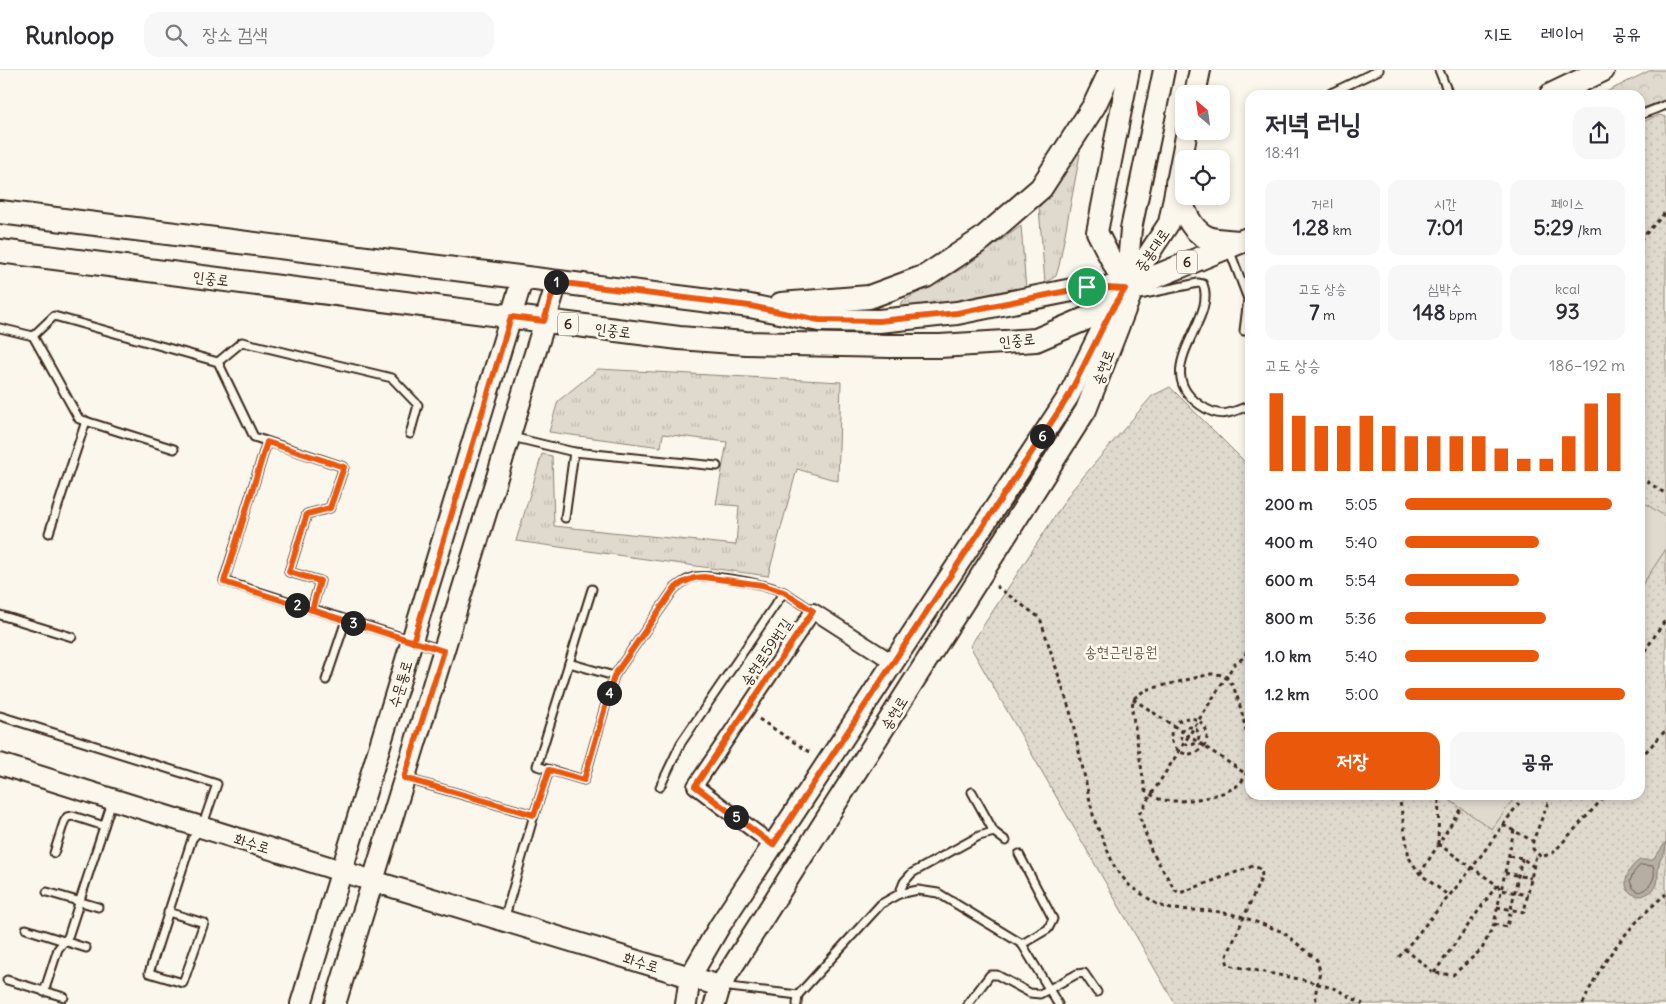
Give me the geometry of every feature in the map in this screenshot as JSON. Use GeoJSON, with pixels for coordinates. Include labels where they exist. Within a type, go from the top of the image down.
{"type":"FeatureCollection","features":[{"type":"Feature","properties":{"kind":"main road"},"geometry":{"type":"LineString","coordinates":[[750,306],[868,297],[926,276],[982,239],[1042,188],[1094,106],[1111,70]]}},
{"type":"Feature","properties":{"kind":"main road"},"geometry":{"type":"LineString","coordinates":[[1561,90],[1603,70]]}},
{"type":"Feature","properties":{"kind":"main road"},"geometry":{"type":"LineString","coordinates":[[1181,205],[1192,224],[1210,239],[1239,243]]}},
{"type":"Feature","properties":{"kind":"main road","name":"인중로"},"geometry":{"type":"LineString","coordinates":[[0,212],[750,306],[819,320],[879,321],[957,313],[1087,287],[1128,293]]}},
{"type":"Feature","properties":{"kind":"main road","name":"인중로"},"geometry":{"type":"LineString","coordinates":[[0,251],[679,338],[746,343],[940,346],[1036,340],[1092,316],[1128,293],[1191,260],[1239,243]]}},
{"type":"Feature","properties":{"kind":"street","name":"중봉대로"},"geometry":{"type":"LineString","coordinates":[[1128,293],[1097,232],[1129,70]]}},
{"type":"Feature","properties":{"kind":"street"},"geometry":{"type":"LineString","coordinates":[[1128,293],[1131,229],[1164,70]]}},
{"type":"Feature","properties":{"kind":"street"},"geometry":{"type":"LineString","coordinates":[[1197,85],[1200,70]]}},
{"type":"Feature","properties":{"kind":"street","name":"중봉대로"},"geometry":{"type":"LineString","coordinates":[[1128,293],[1169,223],[1175,193]]}},
{"type":"Feature","properties":{"kind":"street","name":"수문통로"},"geometry":{"type":"LineString","coordinates":[[301,1004],[523,277]]}},
{"type":"Feature","properties":{"kind":"street"},"geometry":{"type":"LineString","coordinates":[[335,1004],[556,282]]}},
{"type":"Feature","properties":{"kind":"street","name":"송현로"},"geometry":{"type":"LineString","coordinates":[[686,1004],[690,977],[719,927],[1068,397],[1110,313],[1128,293]]}},
{"type":"Feature","properties":{"kind":"street","name":"송현로"},"geometry":{"type":"LineString","coordinates":[[718,995],[1086,410],[1128,293]]}},
{"type":"Feature","properties":{"kind":"street","name":"송현로59번길"},"geometry":{"type":"LineString","coordinates":[[773,845],[695,786],[813,611],[894,663]]}},
{"type":"Feature","properties":{"kind":"street","name":"화수로"},"geometry":{"type":"LineString","coordinates":[[0,764],[373,881],[690,977],[718,995]]}},
{"type":"Feature","properties":{"kind":"lane"},"geometry":{"type":"LineString","coordinates":[[1337,90],[1379,70]]}},
{"type":"Feature","properties":{"kind":"lane"},"geometry":{"type":"LineString","coordinates":[[1438,70],[1447,90]]}},
{"type":"Feature","properties":{"kind":"lane"},"geometry":{"type":"LineString","coordinates":[[1645,113],[1666,105]]}},
{"type":"Feature","properties":{"kind":"lane"},"geometry":{"type":"LineString","coordinates":[[1239,243],[1245,280]]}},
{"type":"Feature","properties":{"kind":"lane"},"geometry":{"type":"LineString","coordinates":[[1128,293],[1198,283],[1203,284],[1205,304],[1184,352],[1181,370],[1183,386],[1193,400],[1210,412],[1227,415],[1245,407]]}},
{"type":"Feature","properties":{"kind":"lane"},"geometry":{"type":"LineString","coordinates":[[33,336],[54,316],[218,362],[254,438],[344,467],[330,508],[307,514],[289,572],[320,581],[312,610]]}},
{"type":"Feature","properties":{"kind":"lane"},"geometry":{"type":"LineString","coordinates":[[0,328],[33,336],[79,419],[174,449]]}},
{"type":"Feature","properties":{"kind":"lane"},"geometry":{"type":"LineString","coordinates":[[218,362],[242,342],[392,378],[418,405],[410,434]]}},
{"type":"Feature","properties":{"kind":"lane"},"geometry":{"type":"LineString","coordinates":[[49,533],[86,421]]}},
{"type":"Feature","properties":{"kind":"lane"},"geometry":{"type":"LineString","coordinates":[[509,437],[574,452],[717,466]]}},
{"type":"Feature","properties":{"kind":"lane"},"geometry":{"type":"LineString","coordinates":[[267,442],[224,582],[444,651]]}},
{"type":"Feature","properties":{"kind":"lane"},"geometry":{"type":"LineString","coordinates":[[565,518],[574,452]]}},
{"type":"Feature","properties":{"kind":"lane","name":"송현로59번길"},"geometry":{"type":"LineString","coordinates":[[549,770],[584,780],[614,676],[674,589],[682,583],[694,578],[704,577],[762,585],[784,592],[813,611]]}},
{"type":"Feature","properties":{"kind":"lane"},"geometry":{"type":"LineString","coordinates":[[504,921],[534,815],[549,770],[537,766],[592,589]]}},
{"type":"Feature","properties":{"kind":"lane"},"geometry":{"type":"LineString","coordinates":[[660,787],[681,743],[784,592]]}},
{"type":"Feature","properties":{"kind":"lane"},"geometry":{"type":"LineString","coordinates":[[0,615],[72,637]]}},
{"type":"Feature","properties":{"kind":"lane"},"geometry":{"type":"LineString","coordinates":[[326,680],[346,620]]}},
{"type":"Feature","properties":{"kind":"lane"},"geometry":{"type":"LineString","coordinates":[[570,663],[614,676]]}},
{"type":"Feature","properties":{"kind":"lane"},"geometry":{"type":"LineString","coordinates":[[0,716],[216,784],[202,827],[192,839],[168,912],[149,973],[183,983],[204,922],[168,912]]}},
{"type":"Feature","properties":{"kind":"lane"},"geometry":{"type":"LineString","coordinates":[[404,778],[534,815]]}},
{"type":"Feature","properties":{"kind":"lane"},"geometry":{"type":"LineString","coordinates":[[972,792],[994,832],[1006,841]]}},
{"type":"Feature","properties":{"kind":"lane"},"geometry":{"type":"LineString","coordinates":[[44,992],[58,949],[68,937],[81,902],[113,799]]}},
{"type":"Feature","properties":{"kind":"lane"},"geometry":{"type":"LineString","coordinates":[[54,853],[67,817],[73,816],[104,826]]}},
{"type":"Feature","properties":{"kind":"lane"},"geometry":{"type":"LineString","coordinates":[[899,894],[904,882],[912,873],[979,836],[994,832]]}},
{"type":"Feature","properties":{"kind":"lane"},"geometry":{"type":"LineString","coordinates":[[1019,854],[1053,919],[1048,929],[1022,944]]}},
{"type":"Feature","properties":{"kind":"lane"},"geometry":{"type":"LineString","coordinates":[[797,1004],[798,995],[881,904],[899,894],[918,890],[938,894],[1022,944],[1058,1004]]}},
{"type":"Feature","properties":{"kind":"lane"},"geometry":{"type":"LineString","coordinates":[[47,892],[98,907]]}},
{"type":"Feature","properties":{"kind":"lane"},"geometry":{"type":"LineString","coordinates":[[26,929],[86,948]]}},
{"type":"Feature","properties":{"kind":"lane"},"geometry":{"type":"LineString","coordinates":[[968,1004],[990,975],[997,975],[1030,993],[1040,994],[1077,974],[1084,973],[1097,992]]}},
{"type":"Feature","properties":{"kind":"lane"},"geometry":{"type":"LineString","coordinates":[[7,980],[64,997]]}},
{"type":"Feature","properties":{"kind":"lane"},"geometry":{"type":"LineString","coordinates":[[718,995],[748,991],[798,995]]}},
{"type":"Feature","properties":{"kind":"path"},"geometry":{"type":"LineString","coordinates":[[1645,235],[1666,212]]}},
{"type":"Feature","properties":{"kind":"path"},"geometry":{"type":"LineString","coordinates":[[1645,480],[1666,494]]}},
{"type":"Feature","properties":{"kind":"path"},"geometry":{"type":"LineString","coordinates":[[995,586],[1040,618],[1070,711],[1094,819],[1115,868],[1129,885],[1158,905],[1171,909],[1214,911],[1244,917],[1283,932],[1311,954],[1320,966],[1315,996],[1317,1004]]}},
{"type":"Feature","properties":{"kind":"path"},"geometry":{"type":"LineString","coordinates":[[1645,650],[1666,619]]}},
{"type":"Feature","properties":{"kind":"path"},"geometry":{"type":"LineString","coordinates":[[1245,658],[1235,663],[1140,814],[1151,850],[1175,890],[1180,893],[1253,866],[1261,869],[1262,876],[1226,958],[1228,965],[1336,989],[1363,1004]]}},
{"type":"Feature","properties":{"kind":"path"},"geometry":{"type":"LineString","coordinates":[[1245,729],[1234,688],[1226,678],[1212,674],[1145,690],[1133,699],[1132,710],[1145,790],[1160,799],[1196,800],[1219,794],[1238,784],[1245,775]]}},
{"type":"Feature","properties":{"kind":"path"},"geometry":{"type":"LineString","coordinates":[[1133,699],[1245,773]]}},
{"type":"Feature","properties":{"kind":"path"},"geometry":{"type":"LineString","coordinates":[[746,711],[812,754]]}},
{"type":"Feature","properties":{"kind":"path"},"geometry":{"type":"LineString","coordinates":[[1194,718],[1206,729],[1208,735],[1204,746],[1196,753],[1179,752],[1171,737],[1174,726],[1183,719],[1194,718]]}},
{"type":"Feature","properties":{"kind":"path"},"geometry":{"type":"LineString","coordinates":[[1182,731],[1189,727],[1194,728]]}},
{"type":"Feature","properties":{"kind":"path"},"geometry":{"type":"LineString","coordinates":[[1184,744],[1193,745],[1197,741],[1199,736],[1194,728]]}},
{"type":"Feature","properties":{"kind":"path"},"geometry":{"type":"LineString","coordinates":[[1645,753],[1666,730]]}},
{"type":"Feature","properties":{"kind":"path"},"geometry":{"type":"LineString","coordinates":[[1182,731],[1181,739],[1184,744]]}},
{"type":"Feature","properties":{"kind":"path"},"geometry":{"type":"LineString","coordinates":[[1400,800],[1409,858],[1420,874],[1449,896]]}},
{"type":"Feature","properties":{"kind":"path"},"geometry":{"type":"LineString","coordinates":[[1438,844],[1439,800]]}},
{"type":"Feature","properties":{"kind":"path"},"geometry":{"type":"LineString","coordinates":[[1497,907],[1524,912],[1536,855],[1533,849],[1533,840],[1550,800]]}},
{"type":"Feature","properties":{"kind":"path"},"geometry":{"type":"LineString","coordinates":[[1536,855],[1548,856],[1553,853],[1601,800]]}},
{"type":"Feature","properties":{"kind":"path"},"geometry":{"type":"LineString","coordinates":[[1399,958],[1404,949],[1472,868],[1519,803]]}},
{"type":"Feature","properties":{"kind":"path"},"geometry":{"type":"LineString","coordinates":[[1420,874],[1432,858],[1438,844],[1461,808]]}},
{"type":"Feature","properties":{"kind":"path"},"geometry":{"type":"LineString","coordinates":[[1503,825],[1533,840]]}},
{"type":"Feature","properties":{"kind":"path"},"geometry":{"type":"LineString","coordinates":[[1404,949],[1434,972],[1453,975],[1482,949],[1494,924],[1514,830]]}},
{"type":"Feature","properties":{"kind":"path"},"geometry":{"type":"LineString","coordinates":[[1438,844],[1497,885],[1501,890],[1528,895]]}},
{"type":"Feature","properties":{"kind":"path"},"geometry":{"type":"LineString","coordinates":[[1509,856],[1522,858],[1534,867]]}},
{"type":"Feature","properties":{"kind":"path"},"geometry":{"type":"LineString","coordinates":[[1494,924],[1507,927],[1522,858]]}},
{"type":"Feature","properties":{"kind":"path"},"geometry":{"type":"LineString","coordinates":[[1505,873],[1532,878]]}},
{"type":"Feature","properties":{"kind":"path"},"geometry":{"type":"LineString","coordinates":[[1434,972],[1497,885]]}},
{"type":"Feature","properties":{"kind":"path"},"geometry":{"type":"LineString","coordinates":[[1583,1004],[1602,965],[1642,915],[1666,894]]}},
{"type":"Feature","properties":{"kind":"green space"},"geometry":{"type":"Polygon","coordinates":[[[1651,70],[1666,70],[1666,99],[1645,108],[1645,90],[1610,90],[1651,70]]]}},
{"type":"Feature","properties":{"kind":"green space","name":"송현근린공원"},"geometry":{"type":"Polygon","coordinates":[[[1659,115],[1666,117],[1666,1004],[1175,1004],[970,646],[1072,490],[1152,396],[1170,387],[1245,462],[1245,800],[1645,800],[1645,121],[1659,115]]]}},
{"type":"Feature","properties":{"kind":"green space"},"geometry":{"type":"Polygon","coordinates":[[[1076,154],[1080,154],[1059,266],[1056,276],[1045,283],[1039,207],[1054,189],[1076,154]]]}},
{"type":"Feature","properties":{"kind":"green space"},"geometry":{"type":"Polygon","coordinates":[[[1021,226],[1026,290],[955,304],[902,308],[900,306],[901,302],[963,268],[1021,226]]]}},
{"type":"Feature","properties":{"kind":"green space"},"geometry":{"type":"Polygon","coordinates":[[[598,369],[841,382],[838,481],[797,469],[768,576],[516,541],[542,454],[552,456],[554,526],[736,545],[739,506],[716,504],[727,442],[663,434],[661,447],[549,432],[558,401],[598,369]]]}},
{"type":"Feature","properties":{"kind":"green space"},"geometry":{"type":"Polygon","coordinates":[[[1645,503],[1666,517],[1666,549],[1645,580],[1645,503]]]}},
{"type":"Feature","properties":{"kind":"green space"},"geometry":{"type":"Polygon","coordinates":[[[1449,800],[1512,801],[1492,829],[1449,800]]]}},
{"type":"Feature","properties":{"kind":"water"},"geometry":{"type":"Polygon","coordinates":[[[1666,842],[1659,864],[1656,887],[1642,896],[1634,895],[1626,887],[1627,875],[1630,869],[1640,860],[1653,860],[1666,842]]]}},
{"type":"Feature","properties":{"kind":"route"},"geometry":{"type":"LineString","coordinates":[[1087,287],[957,313],[879,321],[819,320],[750,306],[556,282],[544,321],[511,317],[413,642],[224,582],[267,442],[344,467],[330,508],[307,514],[289,572],[320,581],[312,610],[413,642],[444,651],[404,778],[534,815],[549,770],[584,780],[614,676],[674,589],[694,578],[704,577],[762,585],[784,592],[813,611],[695,786],[773,845],[1068,397],[1110,313],[1125,289],[1087,287]]}}]}
